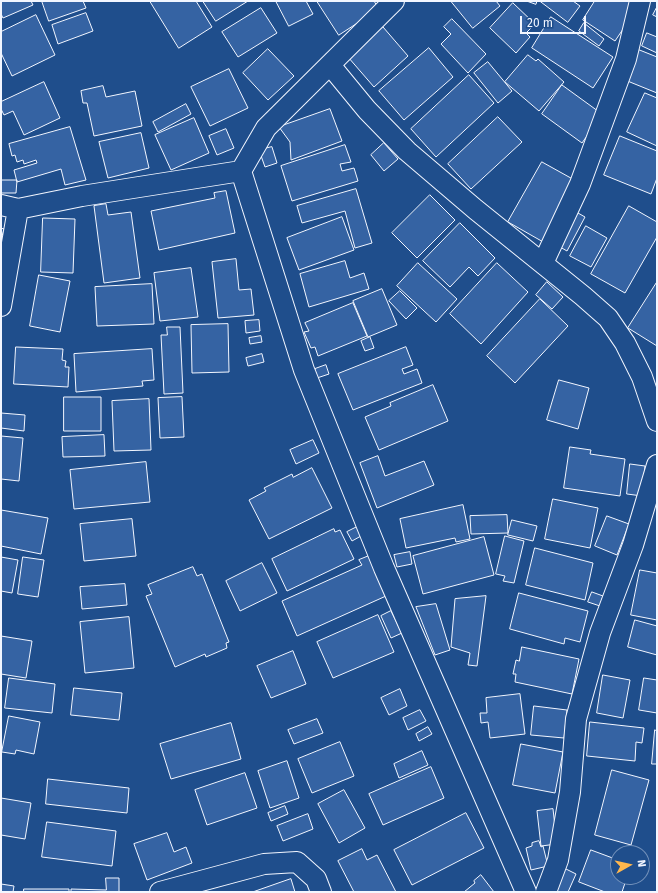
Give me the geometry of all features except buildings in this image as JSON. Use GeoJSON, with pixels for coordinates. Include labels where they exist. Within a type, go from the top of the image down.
{"type":"FeatureCollection","features":[{"type":"Feature","properties":{"kind":"street"},"geometry":{"type":"LineString","coordinates":[[394,1],[266,128],[241,171],[304,370],[384,568],[526,892]]}},
{"type":"Feature","properties":{"kind":"street"},"geometry":{"type":"LineString","coordinates":[[543,263],[580,184],[596,142],[626,59],[640,1]]}},
{"type":"Feature","properties":{"kind":"street"},"geometry":{"type":"LineString","coordinates":[[330,65],[367,110],[406,151],[474,209],[543,263],[608,318],[625,343],[642,377],[657,421]]}},
{"type":"Feature","properties":{"kind":"street"},"geometry":{"type":"LineString","coordinates":[[1,306],[10,207],[241,171]]}},
{"type":"Feature","properties":{"kind":"street"},"geometry":{"type":"LineString","coordinates":[[546,892],[558,860],[570,792],[576,719],[600,633],[633,545],[657,465]]}},
{"type":"Feature","properties":{"kind":"street"},"geometry":{"type":"LineString","coordinates":[[160,892],[264,864],[297,862],[316,879],[321,892]]}}]}
